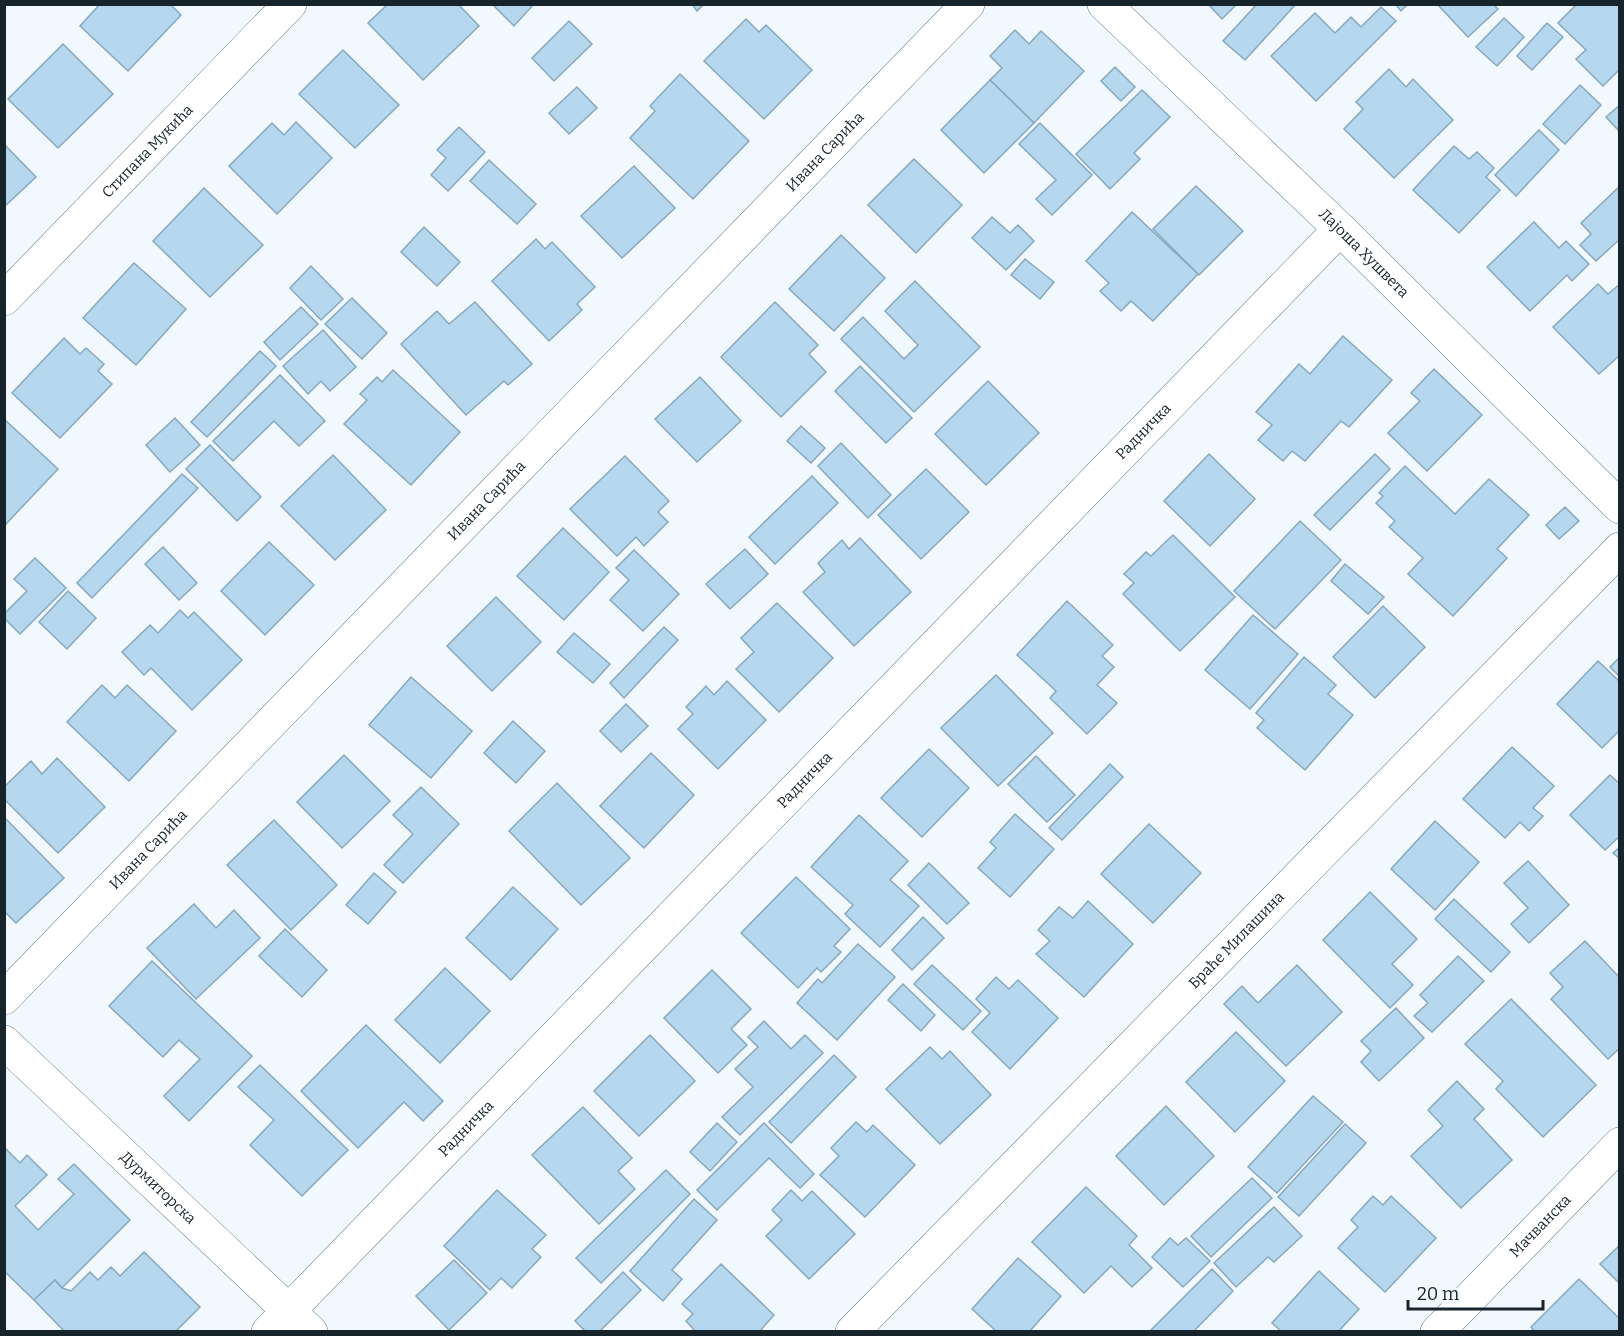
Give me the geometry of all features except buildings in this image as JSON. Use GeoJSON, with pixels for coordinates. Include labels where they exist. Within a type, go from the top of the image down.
{"type":"FeatureCollection","features":[{"type":"Feature","properties":{"kind":"street","name":"Стипана Мукића"},"geometry":{"type":"LineString","coordinates":[[4,299],[290,4]]}},
{"type":"Feature","properties":{"kind":"street","name":"Ивана Сарића"},"geometry":{"type":"LineString","coordinates":[[4,998],[968,4]]}},
{"type":"Feature","properties":{"kind":"street","name":"Лајоша Хушвета"},"geometry":{"type":"LineString","coordinates":[[1104,4],[1340,230],[1620,507]]}},
{"type":"Feature","properties":{"kind":"street","name":"Радничка"},"geometry":{"type":"LineString","coordinates":[[289,1324],[1340,230]]}},
{"type":"Feature","properties":{"kind":"street","name":"Браће Милашина"},"geometry":{"type":"LineString","coordinates":[[852,1332],[1620,549]]}},
{"type":"Feature","properties":{"kind":"street","name":"Дурмиторска"},"geometry":{"type":"LineString","coordinates":[[4,1042],[289,1324]]}},
{"type":"Feature","properties":{"kind":"street","name":"Мачванска"},"geometry":{"type":"LineString","coordinates":[[1437,1332],[1620,1144]]}}]}
